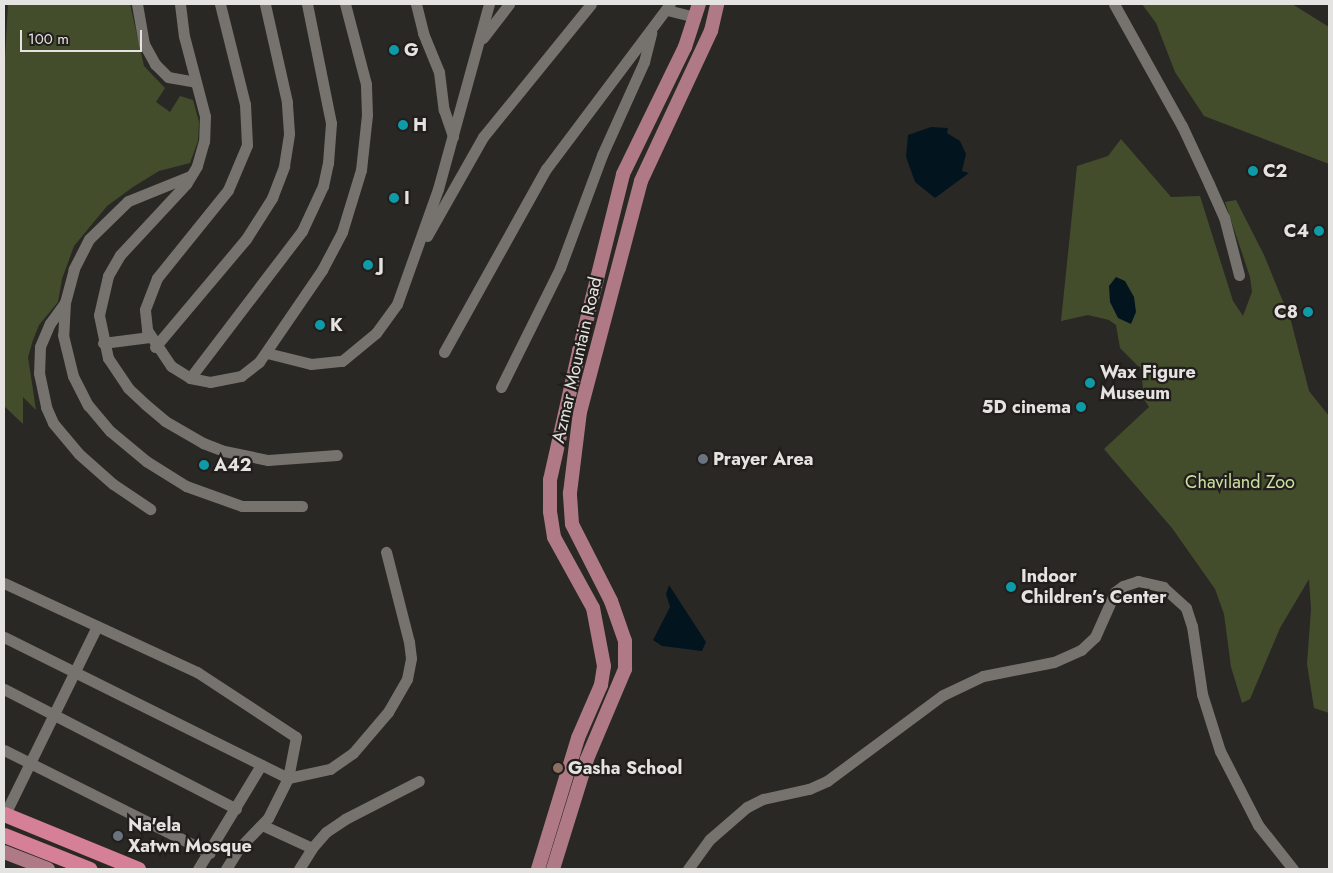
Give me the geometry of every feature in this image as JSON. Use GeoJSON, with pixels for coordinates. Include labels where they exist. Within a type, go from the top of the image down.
{"type":"FeatureCollection","features":[{"type":"Feature","properties":{"kind":"highway"},"geometry":{"type":"LineString","coordinates":[[4,814],[138,869]]}},
{"type":"Feature","properties":{"kind":"highway"},"geometry":{"type":"LineString","coordinates":[[4,835],[90,869]]}},
{"type":"Feature","properties":{"kind":"main road","name":"Azmar Mountain Road"},"geometry":{"type":"LineString","coordinates":[[538,869],[578,738],[601,685],[604,666],[593,608],[554,538],[550,511],[550,480],[578,351],[623,174],[685,47],[699,4]]}},
{"type":"Feature","properties":{"kind":"main road","name":"Azmar Mountain Road"},"geometry":{"type":"LineString","coordinates":[[553,869],[587,759],[625,668],[625,641],[611,601],[572,524],[570,492],[580,412],[641,181],[711,31],[717,4]]}},
{"type":"Feature","properties":{"kind":"main road"},"geometry":{"type":"LineString","coordinates":[[4,852],[49,869]]}},
{"type":"Feature","properties":{"kind":"street"},"geometry":{"type":"LineString","coordinates":[[137,4],[144,44],[155,64],[168,77],[196,82]]}},
{"type":"Feature","properties":{"kind":"street"},"geometry":{"type":"LineString","coordinates":[[180,4],[205,128],[201,156],[190,176],[114,265],[103,287],[99,315],[103,343],[108,358],[128,388],[165,421],[203,443],[224,451],[268,460],[337,455]]}},
{"type":"Feature","properties":{"kind":"street"},"geometry":{"type":"LineString","coordinates":[[220,4],[245,104],[247,145],[228,190],[150,289],[145,310],[153,342],[171,366],[190,378],[210,382],[232,379],[248,371],[266,354],[335,249],[362,170],[366,143],[367,98],[345,4]]}},
{"type":"Feature","properties":{"kind":"street"},"geometry":{"type":"LineString","coordinates":[[103,343],[153,342],[246,239],[272,198],[284,166],[289,133],[287,102],[264,4]]}},
{"type":"Feature","properties":{"kind":"street"},"geometry":{"type":"LineString","coordinates":[[190,378],[302,231],[323,186],[328,163],[331,123],[307,4]]}},
{"type":"Feature","properties":{"kind":"street"},"geometry":{"type":"LineString","coordinates":[[416,4],[423,33],[438,72],[444,110],[453,137]]}},
{"type":"Feature","properties":{"kind":"street"},"geometry":{"type":"LineString","coordinates":[[266,354],[311,364],[342,360],[362,346],[386,321],[403,291],[415,257],[453,137],[488,4]]}},
{"type":"Feature","properties":{"kind":"street"},"geometry":{"type":"LineString","coordinates":[[479,42],[509,4]]}},
{"type":"Feature","properties":{"kind":"street"},"geometry":{"type":"LineString","coordinates":[[415,257],[483,137],[591,4]]}},
{"type":"Feature","properties":{"kind":"street"},"geometry":{"type":"LineString","coordinates":[[1114,4],[1182,126],[1209,184],[1224,218],[1239,275]]}},
{"type":"Feature","properties":{"kind":"street"},"geometry":{"type":"LineString","coordinates":[[444,352],[546,169],[579,121],[668,7],[695,17]]}},
{"type":"Feature","properties":{"kind":"street"},"geometry":{"type":"LineString","coordinates":[[501,387],[560,268],[606,146],[644,62],[651,31]]}},
{"type":"Feature","properties":{"kind":"street"},"geometry":{"type":"LineString","coordinates":[[150,509],[95,469],[54,423],[41,390],[40,347],[50,323],[65,302],[82,252],[107,218],[140,194],[190,176]]}},
{"type":"Feature","properties":{"kind":"street"},"geometry":{"type":"LineString","coordinates":[[65,302],[64,340],[72,376],[88,406],[110,431],[146,461],[186,486],[225,502],[265,508],[302,506]]}},
{"type":"Feature","properties":{"kind":"street"},"geometry":{"type":"LineString","coordinates":[[40,347],[54,337],[64,340]]}},
{"type":"Feature","properties":{"kind":"street"},"geometry":{"type":"LineString","coordinates":[[4,637],[288,778],[330,769],[353,753],[388,712],[407,679],[411,658],[409,642],[386,552]]}},
{"type":"Feature","properties":{"kind":"street"},"geometry":{"type":"LineString","coordinates":[[688,869],[710,839],[746,807],[763,798],[810,789],[827,781],[943,695],[983,676],[1054,662],[1081,650],[1095,636],[1115,592],[1123,586],[1138,581],[1163,587],[1186,608],[1192,626],[1202,694],[1223,759],[1258,824],[1293,869]]}},
{"type":"Feature","properties":{"kind":"street"},"geometry":{"type":"LineString","coordinates":[[4,583],[198,672],[296,737],[288,778],[262,825],[240,847],[226,869]]}},
{"type":"Feature","properties":{"kind":"street"},"geometry":{"type":"LineString","coordinates":[[4,814],[97,626]]}},
{"type":"Feature","properties":{"kind":"street"},"geometry":{"type":"LineString","coordinates":[[4,689],[236,809]]}},
{"type":"Feature","properties":{"kind":"street"},"geometry":{"type":"LineString","coordinates":[[4,750],[210,853]]}},
{"type":"Feature","properties":{"kind":"street"},"geometry":{"type":"LineString","coordinates":[[198,869],[210,853],[261,766]]}},
{"type":"Feature","properties":{"kind":"street"},"geometry":{"type":"LineString","coordinates":[[300,869],[312,848],[345,819],[419,780]]}},
{"type":"Feature","properties":{"kind":"street"},"geometry":{"type":"LineString","coordinates":[[262,825],[312,848]]}},
{"type":"Feature","properties":{"kind":"street"},"geometry":{"type":"LineString","coordinates":[[49,869],[70,861]]}},
{"type":"Feature","properties":{"kind":"green space"},"geometry":{"type":"Polygon","coordinates":[[[8,4],[130,4],[144,66],[165,88],[156,102],[170,112],[180,96],[193,100],[199,122],[198,141],[190,163],[159,171],[133,187],[107,206],[74,246],[62,279],[58,302],[39,325],[28,357],[36,410],[23,397],[23,424],[4,406],[4,75],[8,4]]]}},
{"type":"Feature","properties":{"kind":"green space"},"geometry":{"type":"Polygon","coordinates":[[[1142,4],[1292,4],[1329,27],[1329,164],[1204,116],[1175,72],[1156,23],[1142,4]]]}},
{"type":"Feature","properties":{"kind":"green space","name":"Chaviland Zoo"},"geometry":{"type":"Polygon","coordinates":[[[1121,139],[1171,197],[1200,196],[1233,301],[1243,316],[1252,292],[1250,277],[1225,202],[1236,200],[1264,255],[1291,321],[1309,391],[1329,416],[1329,713],[1314,708],[1307,664],[1311,609],[1309,579],[1280,628],[1250,699],[1242,703],[1231,667],[1224,614],[1215,589],[1172,528],[1104,449],[1149,407],[1144,399],[1141,369],[1120,348],[1116,325],[1109,320],[1088,315],[1061,321],[1077,166],[1108,156],[1121,139]]]}},
{"type":"Feature","properties":{"kind":"water"},"geometry":{"type":"Polygon","coordinates":[[[931,127],[948,128],[947,133],[960,141],[966,154],[962,171],[969,173],[935,198],[915,182],[906,157],[908,135],[931,127]]]}},
{"type":"Feature","properties":{"kind":"water"},"geometry":{"type":"Polygon","coordinates":[[[1116,277],[1125,281],[1134,297],[1136,312],[1131,324],[1118,318],[1110,302],[1109,286],[1116,277]]]}},
{"type":"Feature","properties":{"kind":"water"},"geometry":{"type":"Polygon","coordinates":[[[669,585],[706,642],[702,651],[662,646],[653,640],[670,607],[666,594],[669,585]]]}},
{"type":"Feature","properties":{"kind":"place","name":"G"},"geometry":{"type":"Point","coordinates":[394,50]}},
{"type":"Feature","properties":{"kind":"place","name":"H"},"geometry":{"type":"Point","coordinates":[403,125]}},
{"type":"Feature","properties":{"kind":"place","name":"C2"},"geometry":{"type":"Point","coordinates":[1253,171]}},
{"type":"Feature","properties":{"kind":"place","name":"I"},"geometry":{"type":"Point","coordinates":[394,198]}},
{"type":"Feature","properties":{"kind":"place","name":"C4"},"geometry":{"type":"Point","coordinates":[1319,231]}},
{"type":"Feature","properties":{"kind":"place","name":"J"},"geometry":{"type":"Point","coordinates":[368,265]}},
{"type":"Feature","properties":{"kind":"place","name":"C8"},"geometry":{"type":"Point","coordinates":[1308,312]}},
{"type":"Feature","properties":{"kind":"place","name":"K"},"geometry":{"type":"Point","coordinates":[320,325]}},
{"type":"Feature","properties":{"kind":"place","name":"Wax Figure Museum"},"geometry":{"type":"Point","coordinates":[1090,383]}},
{"type":"Feature","properties":{"kind":"place","name":"5D cinema"},"geometry":{"type":"Point","coordinates":[1081,407]}},
{"type":"Feature","properties":{"kind":"place","name":"Prayer Area"},"geometry":{"type":"Point","coordinates":[703,459]}},
{"type":"Feature","properties":{"kind":"place","name":"A42"},"geometry":{"type":"Point","coordinates":[204,465]}},
{"type":"Feature","properties":{"kind":"place","name":"Indoor Children’s Center"},"geometry":{"type":"Point","coordinates":[1011,587]}},
{"type":"Feature","properties":{"kind":"place","name":"Gasha School"},"geometry":{"type":"Point","coordinates":[558,768]}},
{"type":"Feature","properties":{"kind":"place","name":"Na'ela Xatwn Mosque"},"geometry":{"type":"Point","coordinates":[118,836]}}]}
